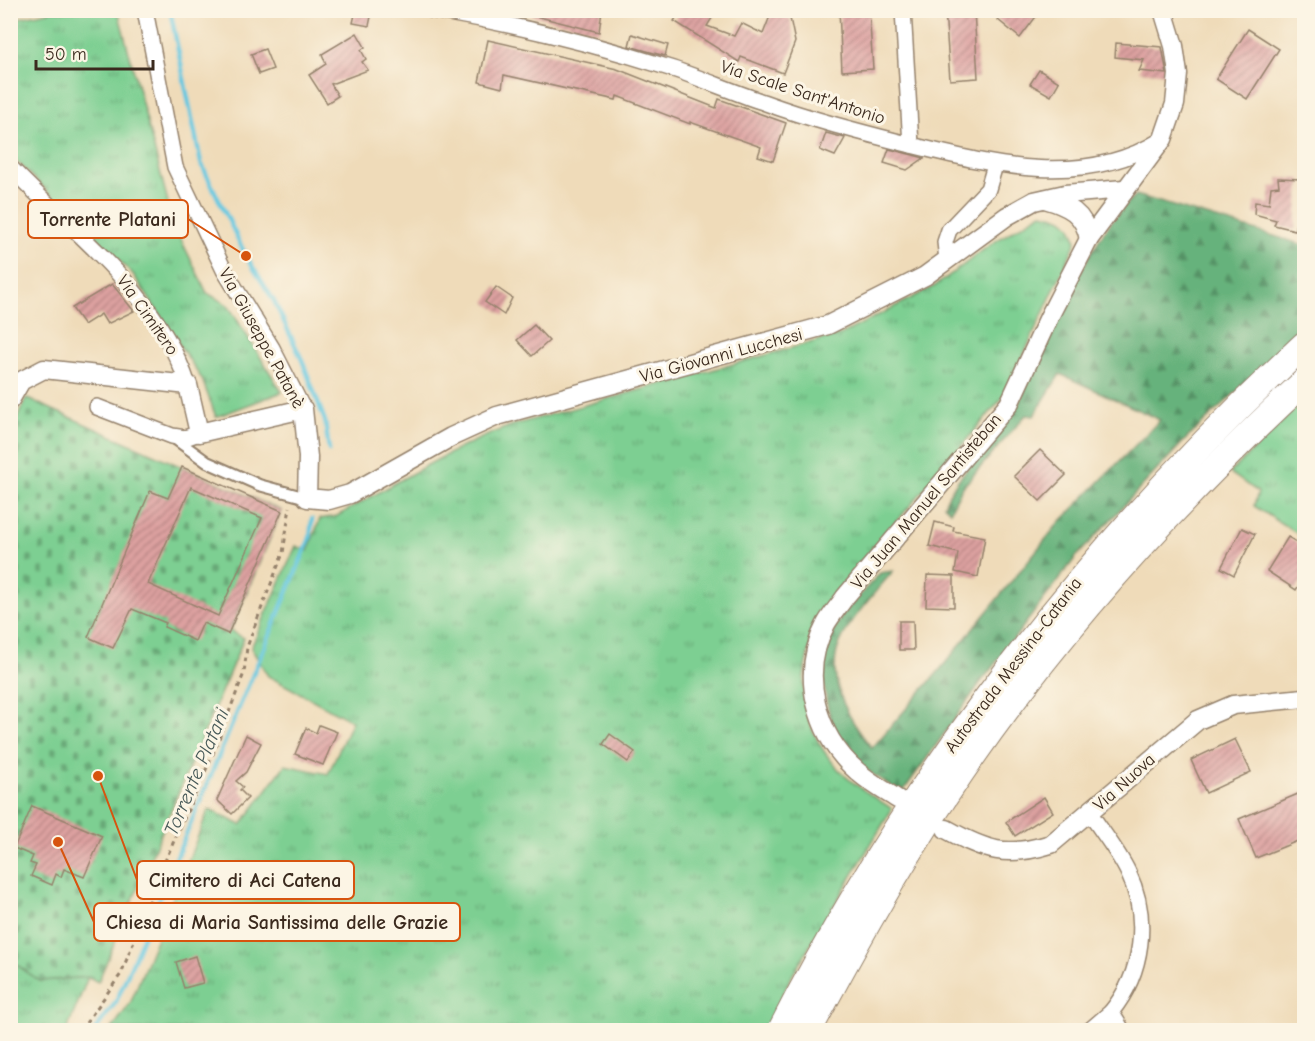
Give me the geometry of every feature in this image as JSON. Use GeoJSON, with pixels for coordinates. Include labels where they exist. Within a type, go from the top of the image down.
{"type":"FeatureCollection","features":[{"type":"Feature","properties":{"kind":"highway","name":"Autostrada Messina-Catania"},"geometry":{"type":"LineString","coordinates":[[781,1030],[893,831],[1016,657],[1102,551],[1150,498],[1250,396],[1305,345]]}},
{"type":"Feature","properties":{"kind":"highway","name":"Autostrada Messina-Catania"},"geometry":{"type":"LineString","coordinates":[[809,1030],[914,844],[1037,671],[1120,568],[1168,515],[1305,382]]}},
{"type":"Feature","properties":{"kind":"street","name":"Via Giuseppe Patanè"},"geometry":{"type":"LineString","coordinates":[[145,10],[175,167],[224,270],[272,348],[303,409],[308,457],[299,496]]}},
{"type":"Feature","properties":{"kind":"street","name":"Via Scale Sant'Antonio"},"geometry":{"type":"LineString","coordinates":[[432,10],[484,19],[608,50],[674,70],[765,103],[911,145],[995,165],[1052,170],[1088,166],[1130,156],[1163,139]]}},
{"type":"Feature","properties":{"kind":"street"},"geometry":{"type":"LineString","coordinates":[[903,10],[911,145]]}},
{"type":"Feature","properties":{"kind":"street","name":"Via Juan Manuel Santisteban"},"geometry":{"type":"LineString","coordinates":[[899,800],[857,772],[834,747],[820,721],[813,676],[820,641],[826,625],[845,597],[1009,404],[1049,317],[1089,239],[1163,139],[1175,105],[1178,74],[1174,46],[1163,10]]}},
{"type":"Feature","properties":{"kind":"street"},"geometry":{"type":"LineString","coordinates":[[1130,156],[1149,160]]}},
{"type":"Feature","properties":{"kind":"street"},"geometry":{"type":"LineString","coordinates":[[947,260],[945,242],[949,230],[988,189],[995,165]]}},
{"type":"Feature","properties":{"kind":"street","name":"Via Cimitero"},"geometry":{"type":"LineString","coordinates":[[10,167],[135,290],[179,360],[188,385],[199,433]]}},
{"type":"Feature","properties":{"kind":"street","name":"Via Giovanni Lucchesi"},"geometry":{"type":"LineString","coordinates":[[299,496],[329,500],[350,494],[451,436],[496,416],[828,325],[925,276],[1008,216],[1045,198],[1124,189]]}},
{"type":"Feature","properties":{"kind":"street"},"geometry":{"type":"LineString","coordinates":[[1045,198],[1064,204],[1080,215],[1089,239]]}},
{"type":"Feature","properties":{"kind":"street"},"geometry":{"type":"LineString","coordinates":[[10,400],[21,381],[44,369],[188,385]]}},
{"type":"Feature","properties":{"kind":"street"},"geometry":{"type":"LineString","coordinates":[[97,407],[172,436],[185,438],[303,409]]}},
{"type":"Feature","properties":{"kind":"street"},"geometry":{"type":"LineString","coordinates":[[172,436],[207,462],[259,485],[299,496]]}},
{"type":"Feature","properties":{"kind":"street","name":"Via Nuova"},"geometry":{"type":"LineString","coordinates":[[946,829],[978,847],[1004,853],[1031,850],[1051,844],[1198,720],[1233,705],[1305,698]]}},
{"type":"Feature","properties":{"kind":"street"},"geometry":{"type":"LineString","coordinates":[[1090,813],[1127,871],[1138,899],[1141,936],[1136,963],[1123,998],[1090,1030]]}},
{"type":"Feature","properties":{"kind":"street"},"geometry":{"type":"LineString","coordinates":[[1111,1012],[1122,1030]]}},
{"type":"Feature","properties":{"kind":"path"},"geometry":{"type":"LineString","coordinates":[[81,1030],[121,974],[165,861],[217,743],[244,673],[247,647],[284,553],[299,496]]}},
{"type":"Feature","properties":{"kind":"green space"},"geometry":{"type":"Polygon","coordinates":[[[52,11],[118,11],[174,225],[207,293],[228,305],[282,392],[216,417],[202,379],[133,274],[11,156],[10,20],[52,11]]]}},
{"type":"Feature","properties":{"kind":"green space"},"geometry":{"type":"Polygon","coordinates":[[[1136,195],[1304,245],[1304,328],[1184,441],[1076,557],[978,686],[902,793],[872,774],[850,754],[832,721],[824,684],[824,665],[834,630],[849,607],[880,573],[893,571],[846,630],[837,651],[835,664],[843,703],[856,727],[872,748],[938,672],[1058,524],[1160,420],[1060,374],[1034,416],[1026,415],[962,488],[950,511],[944,505],[958,480],[1013,414],[1091,253],[1120,211],[1136,195]]]}},
{"type":"Feature","properties":{"kind":"green space"},"geometry":{"type":"Polygon","coordinates":[[[1042,213],[1060,218],[1069,224],[1076,242],[1005,395],[837,591],[813,636],[804,682],[805,705],[811,727],[823,749],[840,771],[892,809],[793,974],[765,1030],[111,1030],[130,1004],[209,809],[241,825],[285,765],[328,774],[352,721],[268,676],[251,648],[296,546],[308,551],[320,519],[337,516],[445,455],[513,425],[842,334],[935,286],[994,242],[1042,213]]]}},
{"type":"Feature","properties":{"kind":"green space"},"geometry":{"type":"Polygon","coordinates":[[[26,398],[282,511],[230,631],[244,638],[98,982],[88,977],[40,981],[13,962],[10,435],[26,398]]]}},
{"type":"Feature","properties":{"kind":"green space"},"geometry":{"type":"Polygon","coordinates":[[[1304,400],[1304,538],[1254,506],[1258,492],[1230,473],[1304,400]]]}},
{"type":"Feature","properties":{"kind":"green space"},"geometry":{"type":"Polygon","coordinates":[[[10,899],[13,906],[13,962],[40,981],[88,977],[67,1030],[11,1030],[10,899]]]}},
{"type":"Feature","properties":{"kind":"building"},"geometry":{"type":"Polygon","coordinates":[[[356,10],[372,12],[369,26],[353,23],[356,10]]]}},
{"type":"Feature","properties":{"kind":"building"},"geometry":{"type":"Polygon","coordinates":[[[531,10],[602,10],[599,32],[531,15],[531,10]]]}},
{"type":"Feature","properties":{"kind":"building"},"geometry":{"type":"Polygon","coordinates":[[[681,10],[717,10],[707,26],[734,36],[741,23],[763,34],[772,11],[790,18],[795,42],[783,73],[741,57],[739,62],[674,21],[681,10]]]}},
{"type":"Feature","properties":{"kind":"building"},"geometry":{"type":"Polygon","coordinates":[[[839,10],[869,10],[873,69],[842,71],[839,10]]]}},
{"type":"Feature","properties":{"kind":"building"},"geometry":{"type":"Polygon","coordinates":[[[945,10],[974,10],[978,78],[950,80],[945,10]]]}},
{"type":"Feature","properties":{"kind":"building"},"geometry":{"type":"Polygon","coordinates":[[[1003,10],[1041,10],[1020,38],[997,19],[1003,10]]]}},
{"type":"Feature","properties":{"kind":"building"},"geometry":{"type":"Polygon","coordinates":[[[1248,29],[1279,49],[1247,99],[1216,79],[1248,29]]]}},
{"type":"Feature","properties":{"kind":"building"},"geometry":{"type":"Polygon","coordinates":[[[357,33],[365,47],[361,50],[366,59],[362,62],[368,70],[331,84],[338,96],[327,103],[309,75],[326,64],[322,54],[357,33]]]}},
{"type":"Feature","properties":{"kind":"building"},"geometry":{"type":"Polygon","coordinates":[[[632,34],[668,45],[665,56],[629,46],[632,34]]]}},
{"type":"Feature","properties":{"kind":"building"},"geometry":{"type":"Polygon","coordinates":[[[488,40],[617,69],[716,108],[719,99],[786,123],[773,161],[758,156],[761,147],[690,122],[690,124],[617,96],[616,100],[504,75],[502,88],[479,82],[488,40]]]}},
{"type":"Feature","properties":{"kind":"building"},"geometry":{"type":"Polygon","coordinates":[[[1116,43],[1162,47],[1167,74],[1139,71],[1144,60],[1115,57],[1116,43]]]}},
{"type":"Feature","properties":{"kind":"building"},"geometry":{"type":"Polygon","coordinates":[[[265,49],[273,69],[259,74],[251,54],[265,49]]]}},
{"type":"Feature","properties":{"kind":"building"},"geometry":{"type":"Polygon","coordinates":[[[1039,70],[1059,82],[1051,96],[1030,84],[1039,70]]]}},
{"type":"Feature","properties":{"kind":"building"},"geometry":{"type":"Polygon","coordinates":[[[826,133],[845,138],[835,156],[820,150],[826,133]]]}},
{"type":"Feature","properties":{"kind":"building"},"geometry":{"type":"Polygon","coordinates":[[[889,149],[924,158],[907,170],[884,163],[889,149]]]}},
{"type":"Feature","properties":{"kind":"building"},"geometry":{"type":"Polygon","coordinates":[[[1278,178],[1301,179],[1295,230],[1274,225],[1276,220],[1254,214],[1255,202],[1269,204],[1271,187],[1279,186],[1278,178]]]}},
{"type":"Feature","properties":{"kind":"building"},"geometry":{"type":"Polygon","coordinates":[[[112,284],[134,311],[107,324],[101,314],[84,325],[72,308],[112,284]]]}},
{"type":"Feature","properties":{"kind":"building"},"geometry":{"type":"Polygon","coordinates":[[[496,287],[512,298],[504,315],[485,302],[496,287]]]}},
{"type":"Feature","properties":{"kind":"building"},"geometry":{"type":"Polygon","coordinates":[[[534,325],[549,341],[532,356],[517,340],[534,325]]]}},
{"type":"Feature","properties":{"kind":"building"},"geometry":{"type":"Polygon","coordinates":[[[1040,450],[1066,475],[1040,501],[1014,476],[1040,450]]]}},
{"type":"Feature","properties":{"kind":"building"},"geometry":{"type":"Polygon","coordinates":[[[182,467],[282,511],[228,634],[203,623],[195,641],[164,627],[166,623],[132,609],[113,648],[88,637],[150,491],[168,498],[182,467]],[[191,487],[148,584],[218,616],[262,518],[191,487]]]}},
{"type":"Feature","properties":{"kind":"building"},"geometry":{"type":"Polygon","coordinates":[[[935,522],[954,527],[953,531],[985,537],[978,577],[955,572],[958,553],[929,546],[935,522]]]}},
{"type":"Feature","properties":{"kind":"building"},"geometry":{"type":"Polygon","coordinates":[[[1242,528],[1255,534],[1234,575],[1221,568],[1242,528]]]}},
{"type":"Feature","properties":{"kind":"building"},"geometry":{"type":"Polygon","coordinates":[[[1288,537],[1305,547],[1305,576],[1296,590],[1267,571],[1288,537]]]}},
{"type":"Feature","properties":{"kind":"building"},"geometry":{"type":"Polygon","coordinates":[[[927,575],[954,576],[954,607],[926,606],[927,575]]]}},
{"type":"Feature","properties":{"kind":"building"},"geometry":{"type":"Polygon","coordinates":[[[899,621],[913,621],[914,650],[899,650],[899,621]]]}},
{"type":"Feature","properties":{"kind":"building"},"geometry":{"type":"Polygon","coordinates":[[[319,725],[337,732],[323,765],[295,754],[306,728],[316,733],[319,725]]]}},
{"type":"Feature","properties":{"kind":"building"},"geometry":{"type":"Polygon","coordinates":[[[610,734],[635,752],[628,762],[603,744],[610,734]]]}},
{"type":"Feature","properties":{"kind":"building"},"geometry":{"type":"Polygon","coordinates":[[[246,735],[261,743],[246,772],[236,781],[243,787],[240,790],[248,798],[232,814],[217,800],[246,735]]]}},
{"type":"Feature","properties":{"kind":"building"},"geometry":{"type":"Polygon","coordinates":[[[1235,739],[1251,772],[1206,793],[1191,760],[1235,739]]]}},
{"type":"Feature","properties":{"kind":"building"},"geometry":{"type":"Polygon","coordinates":[[[1305,791],[1305,838],[1256,858],[1239,819],[1305,791]]]}},
{"type":"Feature","properties":{"kind":"building"},"geometry":{"type":"Polygon","coordinates":[[[1044,797],[1053,812],[1015,836],[1006,822],[1044,797]]]}},
{"type":"Feature","properties":{"kind":"building"},"geometry":{"type":"Polygon","coordinates":[[[32,806],[102,836],[84,877],[64,869],[61,877],[56,874],[52,885],[31,876],[36,865],[30,863],[33,856],[14,848],[32,806]]]}},
{"type":"Feature","properties":{"kind":"building"},"geometry":{"type":"Polygon","coordinates":[[[195,956],[203,983],[184,988],[176,962],[195,956]]]}},
{"type":"Feature","properties":{"kind":"waterway","name":"Torrente Platani"},"geometry":{"type":"LineString","coordinates":[[170,10],[201,163],[246,256],[274,301],[302,360],[325,421],[329,450]]}},
{"type":"Feature","properties":{"kind":"waterway","name":"Torrente Platani"},"geometry":{"type":"LineString","coordinates":[[95,1030],[116,1002],[310,538],[312,519]]}},
{"type":"Feature","properties":{"kind":"place","name":"Torrente Platani"},"geometry":{"type":"Point","coordinates":[246,256]}},
{"type":"Feature","properties":{"kind":"place","name":"Cimitero di Aci Catena"},"geometry":{"type":"Point","coordinates":[98,776]}},
{"type":"Feature","properties":{"kind":"place","name":"Chiesa di Maria Santissima delle Grazie"},"geometry":{"type":"Point","coordinates":[58,842]}}]}
